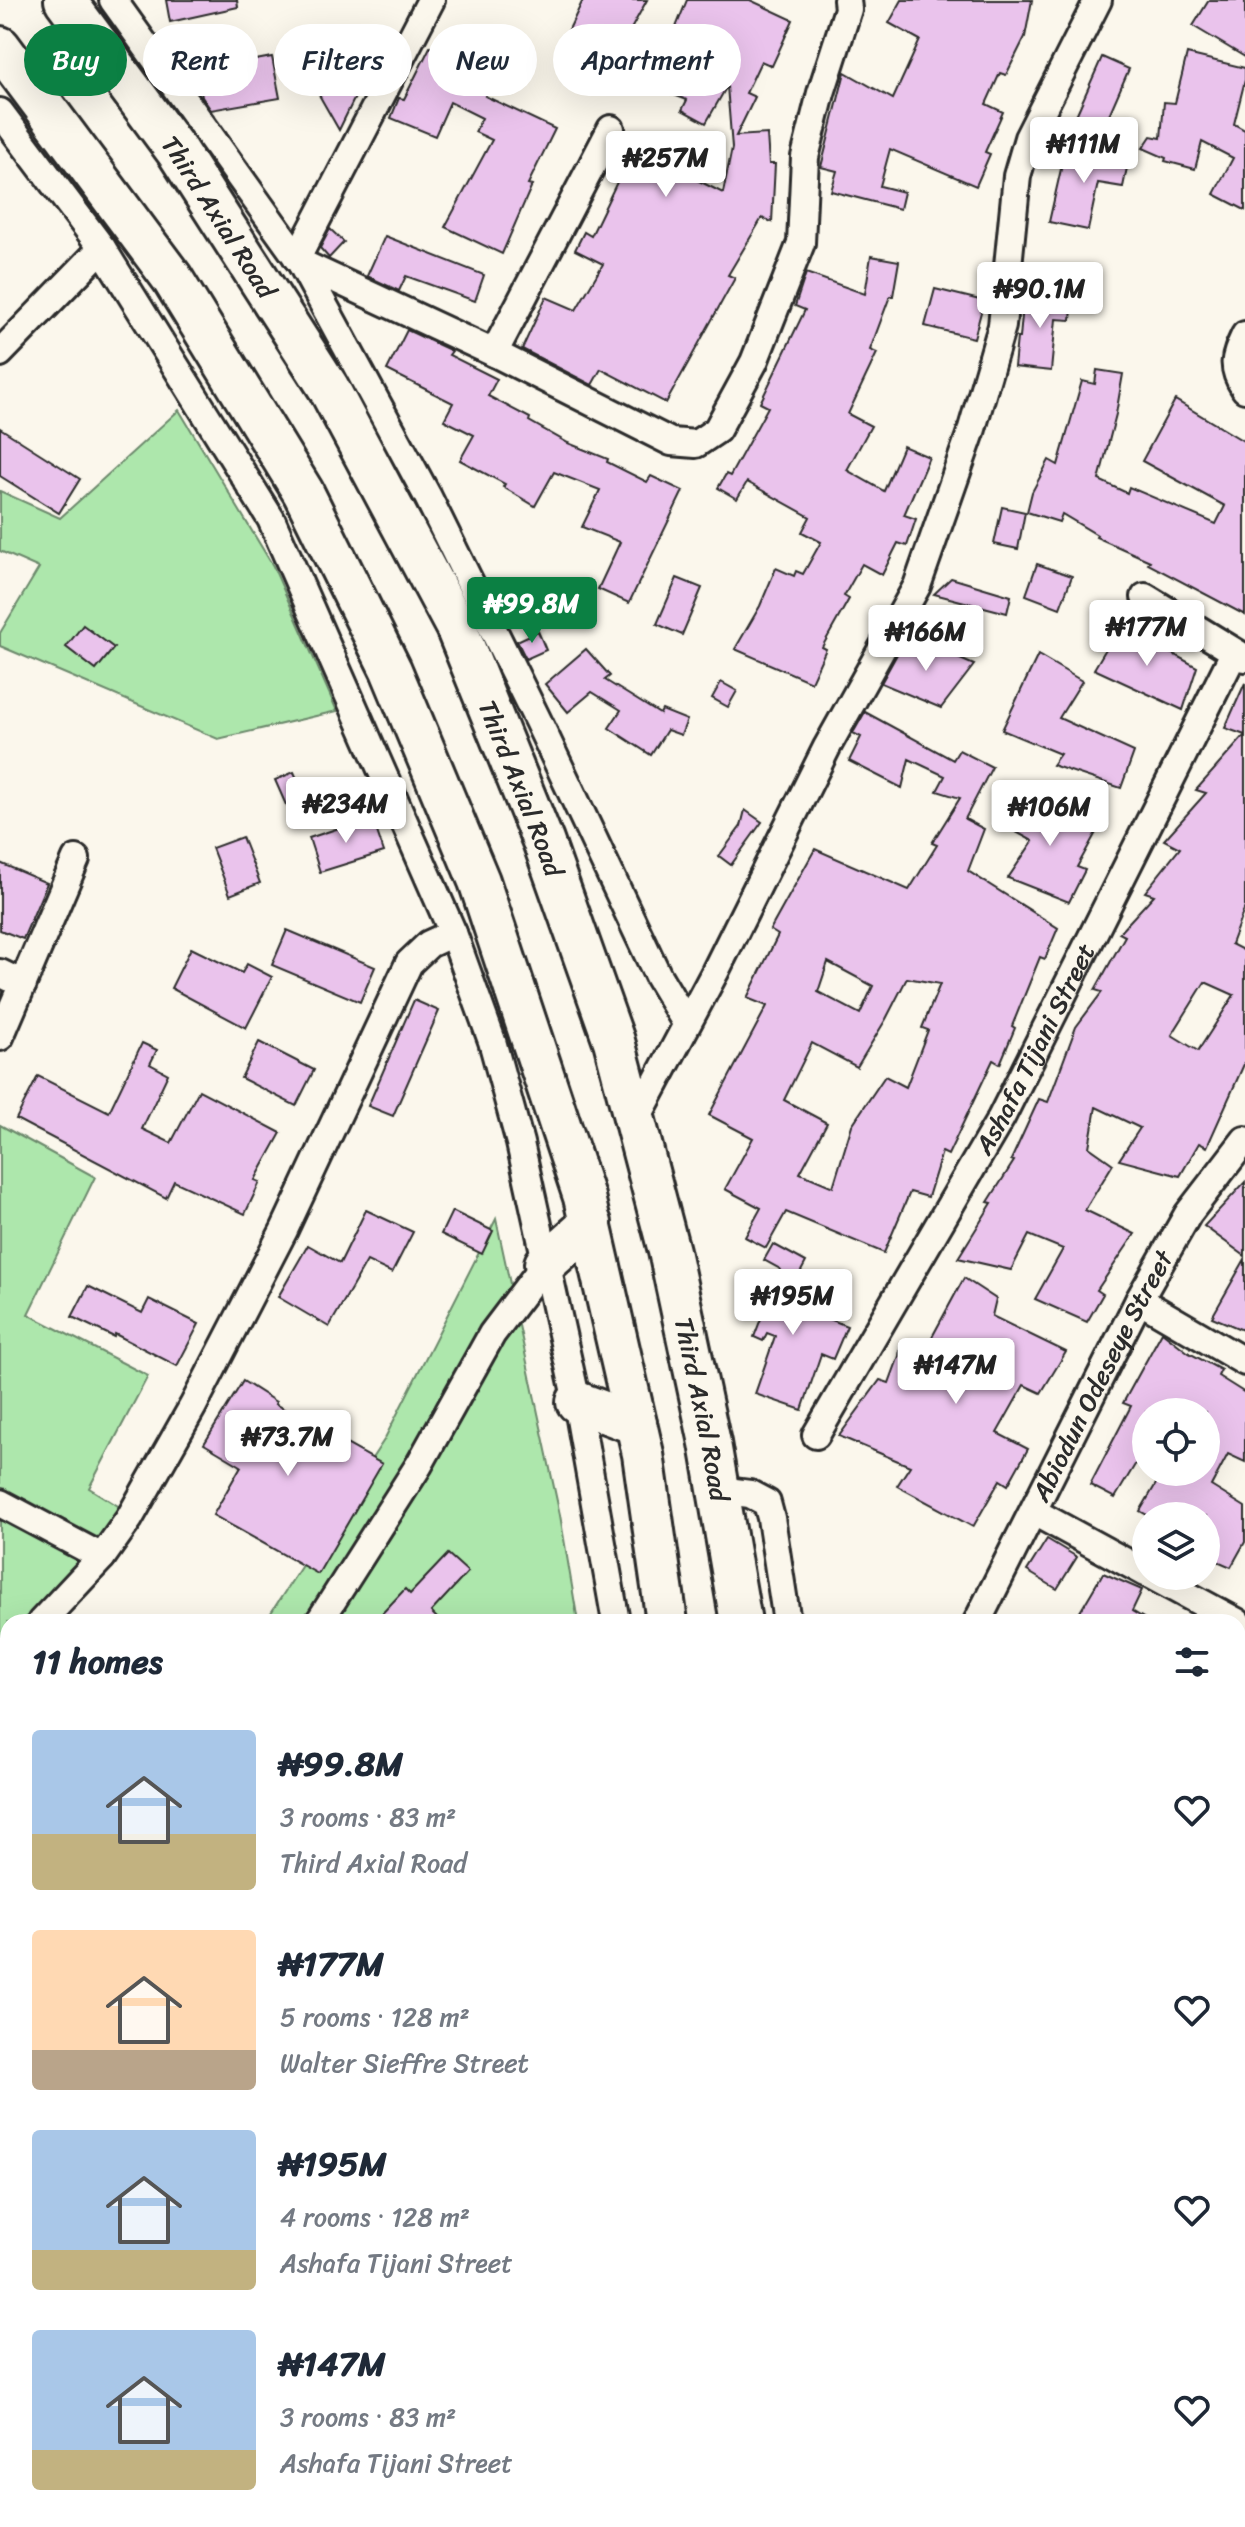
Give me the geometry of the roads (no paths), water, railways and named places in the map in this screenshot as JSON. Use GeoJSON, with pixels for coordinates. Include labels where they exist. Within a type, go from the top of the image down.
{"type":"FeatureCollection","features":[{"type":"Feature","properties":{"kind":"highway","name":"Third Axial Road"},"geometry":{"type":"LineString","coordinates":[[65,0],[178,153],[328,387],[456,627],[543,841],[614,1041],[669,1251],[719,1490],[740,1614]]}},
{"type":"Feature","properties":{"kind":"highway"},"geometry":{"type":"LineString","coordinates":[[0,47],[172,278],[303,492],[391,670],[479,881],[591,1223],[643,1454],[666,1614]]}},
{"type":"Feature","properties":{"kind":"highway"},"geometry":{"type":"LineString","coordinates":[[545,1264],[591,1223]]}},
{"type":"Feature","properties":{"kind":"highway"},"geometry":{"type":"LineString","coordinates":[[577,1402],[636,1424]]}},
{"type":"Feature","properties":{"kind":"street"},"geometry":{"type":"LineString","coordinates":[[113,0],[299,260],[428,497],[658,976],[686,1023]]}},
{"type":"Feature","properties":{"kind":"street"},"geometry":{"type":"LineString","coordinates":[[299,260],[431,0]]}},
{"type":"Feature","properties":{"kind":"street"},"geometry":{"type":"LineString","coordinates":[[299,260],[671,442],[696,444],[717,430],[754,362],[801,243],[805,157],[821,93],[848,9],[847,0]]}},
{"type":"Feature","properties":{"kind":"street"},"geometry":{"type":"LineString","coordinates":[[636,1120],[715,972],[827,747],[917,586],[971,432],[1002,326],[1017,176],[1028,138],[1098,0]]}},
{"type":"Feature","properties":{"kind":"street"},"geometry":{"type":"LineString","coordinates":[[0,112],[102,248],[271,519],[453,933],[492,1041],[520,1143],[577,1402],[615,1614]]}},
{"type":"Feature","properties":{"kind":"street"},"geometry":{"type":"LineString","coordinates":[[494,353],[611,129]]}},
{"type":"Feature","properties":{"kind":"street"},"geometry":{"type":"LineString","coordinates":[[0,353],[102,248]]}},
{"type":"Feature","properties":{"kind":"street"},"geometry":{"type":"LineString","coordinates":[[1245,335],[1235,357],[1236,375],[1245,389]]}},
{"type":"Feature","properties":{"kind":"street"},"geometry":{"type":"LineString","coordinates":[[1145,597],[1240,656]]}},
{"type":"Feature","properties":{"kind":"street","name":"Ashafa Tijani Street"},"geometry":{"type":"LineString","coordinates":[[816,1435],[1001,1118],[1240,656]]}},
{"type":"Feature","properties":{"kind":"street"},"geometry":{"type":"LineString","coordinates":[[0,1037],[12,979],[76,859]]}},
{"type":"Feature","properties":{"kind":"street"},"geometry":{"type":"LineString","coordinates":[[49,1614],[102,1557],[129,1519],[179,1431],[277,1244],[409,963],[429,944],[453,933]]}},
{"type":"Feature","properties":{"kind":"street","name":"Abiodun Odeseye Street"},"geometry":{"type":"LineString","coordinates":[[981,1614],[1139,1300],[1188,1214],[1245,1140]]}},
{"type":"Feature","properties":{"kind":"street"},"geometry":{"type":"LineString","coordinates":[[324,1614],[419,1465],[492,1334],[545,1264]]}},
{"type":"Feature","properties":{"kind":"street"},"geometry":{"type":"LineString","coordinates":[[1139,1300],[1245,1362]]}},
{"type":"Feature","properties":{"kind":"street"},"geometry":{"type":"LineString","coordinates":[[719,1490],[750,1494],[767,1503],[786,1614]]}},
{"type":"Feature","properties":{"kind":"street"},"geometry":{"type":"LineString","coordinates":[[0,1503],[102,1557]]}},
{"type":"Feature","properties":{"kind":"street"},"geometry":{"type":"LineString","coordinates":[[1034,1512],[1132,1565]]}},
{"type":"Feature","properties":{"kind":"street"},"geometry":{"type":"LineString","coordinates":[[1178,1590],[1223,1614]]}}]}
